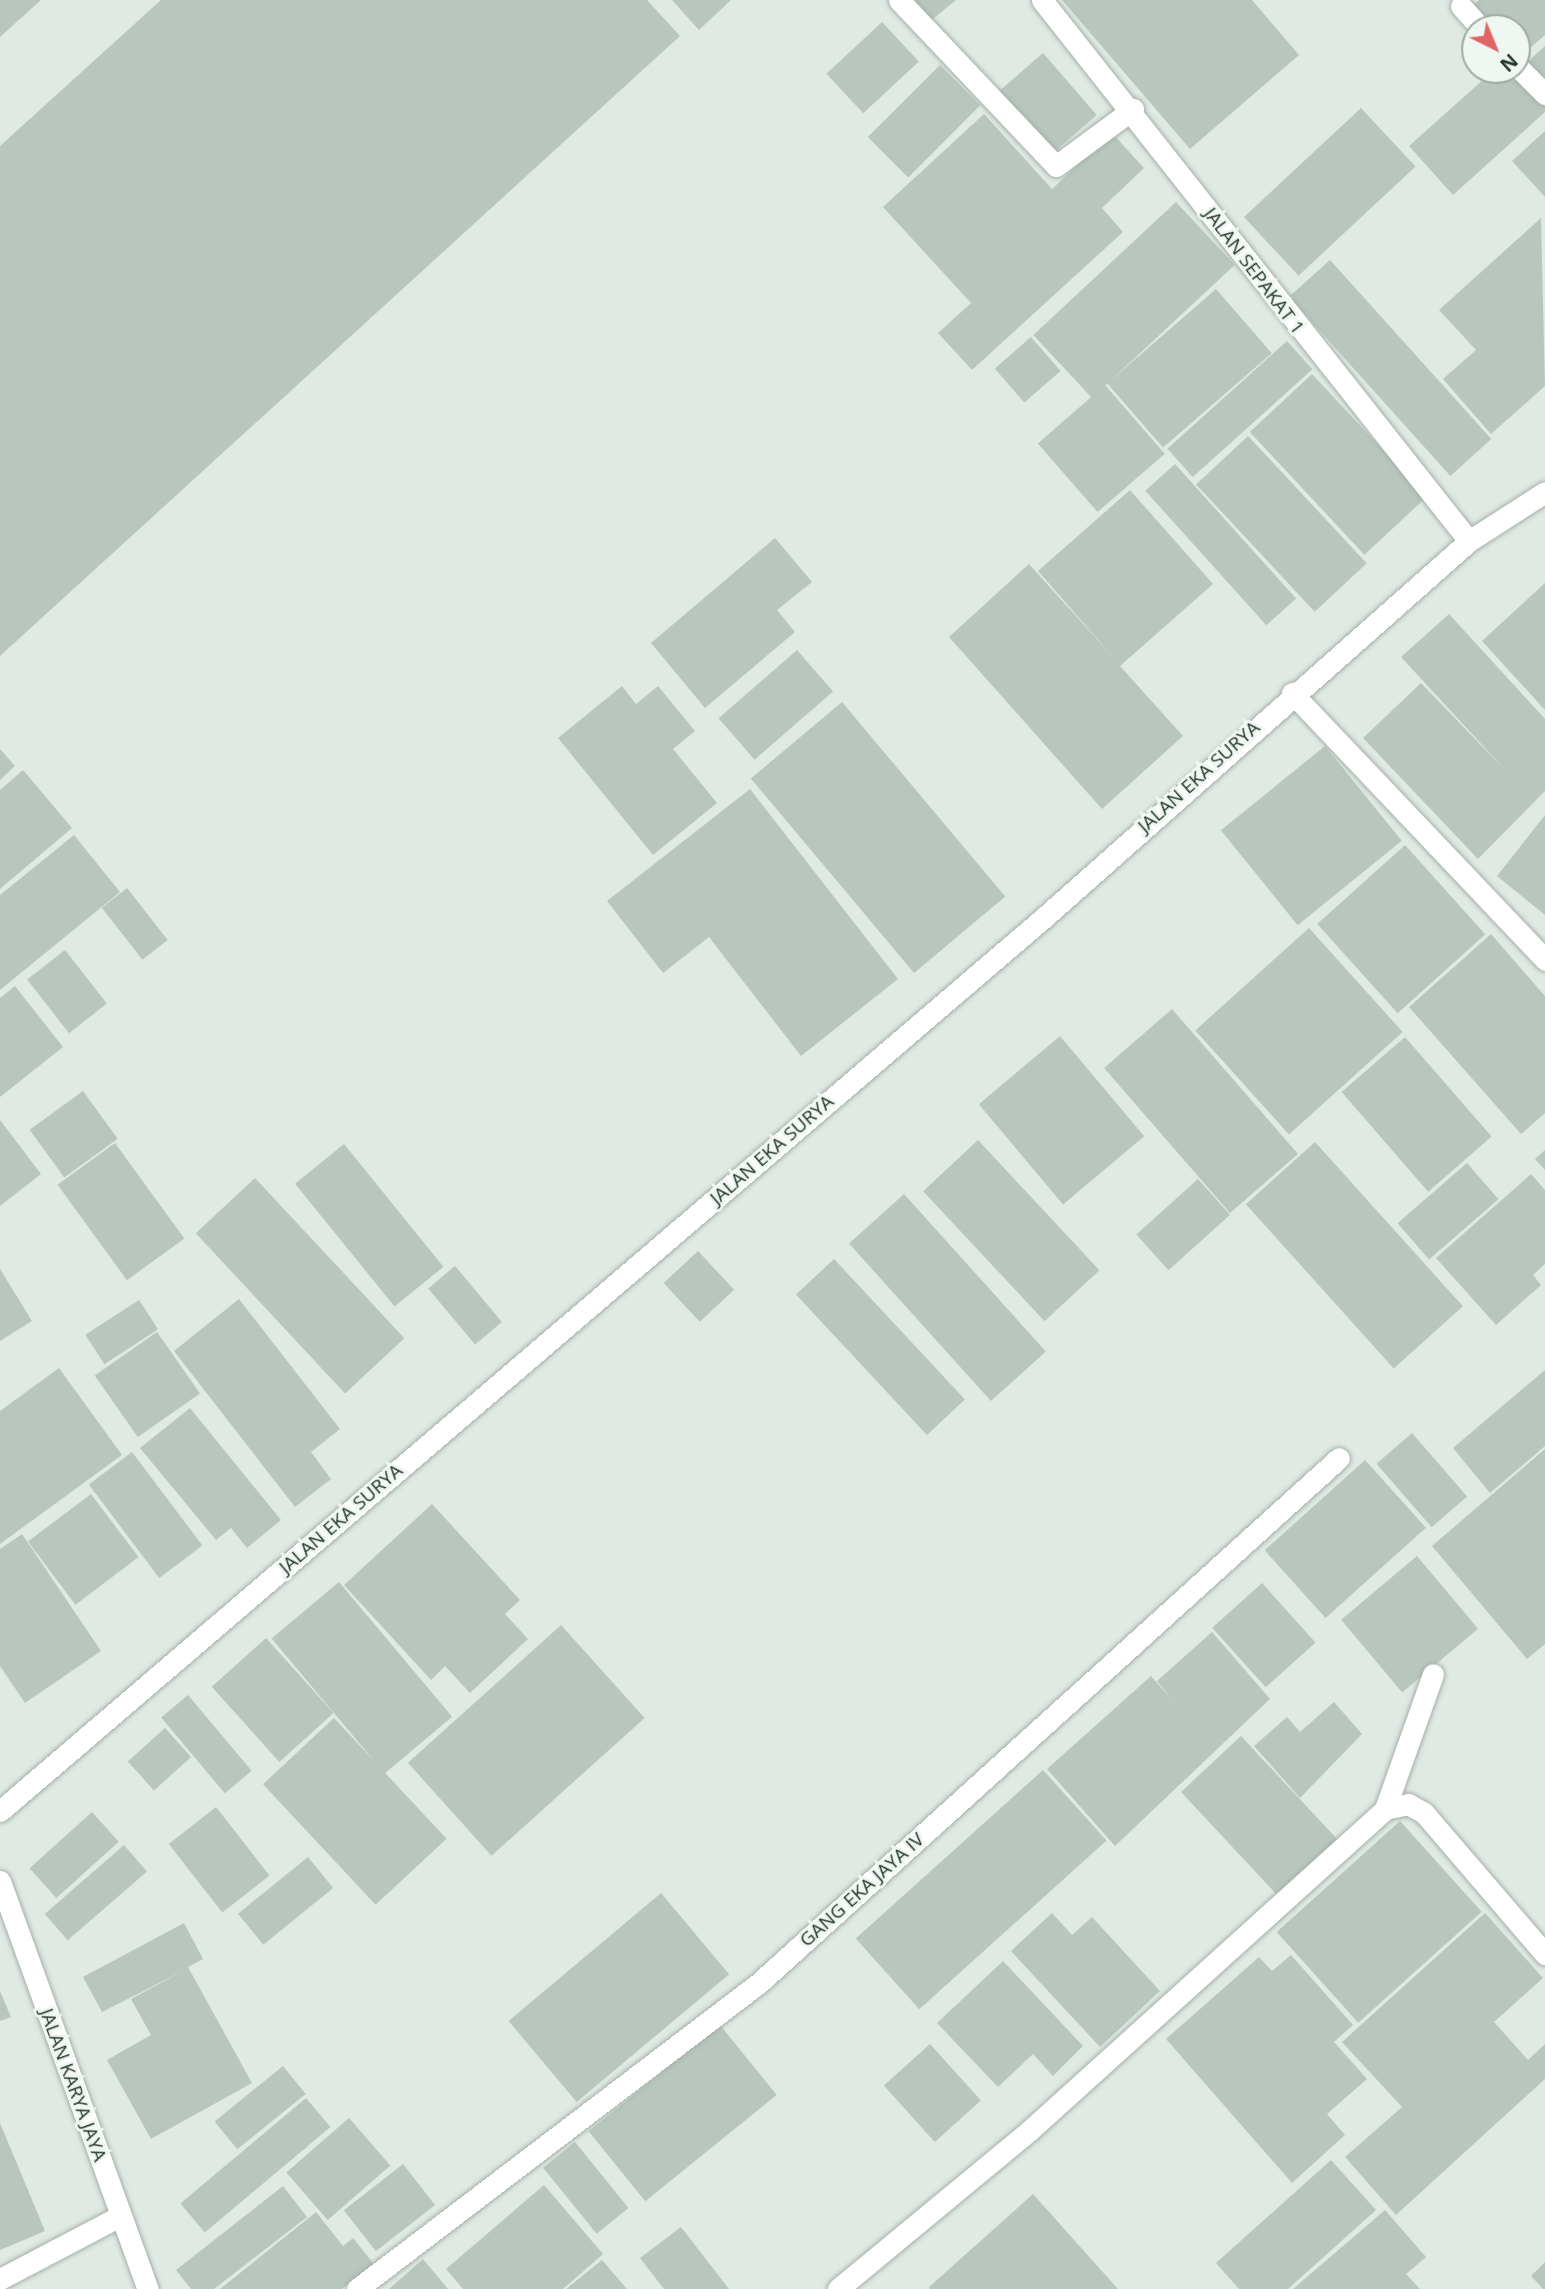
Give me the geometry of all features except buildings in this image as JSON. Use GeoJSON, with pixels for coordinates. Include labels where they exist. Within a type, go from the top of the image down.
{"type":"FeatureCollection","features":[{"type":"Feature","properties":{"kind":"street"},"geometry":{"type":"LineString","coordinates":[[900,0],[1056,166],[1133,108]]}},
{"type":"Feature","properties":{"kind":"street","name":"JALAN SEPAKAT 1"},"geometry":{"type":"LineString","coordinates":[[1042,0],[1133,108],[1279,307],[1469,541]]}},
{"type":"Feature","properties":{"kind":"street"},"geometry":{"type":"LineString","coordinates":[[1461,6],[1468,14]]}},
{"type":"Feature","properties":{"kind":"street"},"geometry":{"type":"LineString","coordinates":[[1531,80],[1545,94]]}},
{"type":"Feature","properties":{"kind":"street","name":"JALAN EKA SURYA"},"geometry":{"type":"LineString","coordinates":[[0,1811],[1040,920],[1292,693],[1469,541],[1545,492]]}},
{"type":"Feature","properties":{"kind":"street"},"geometry":{"type":"LineString","coordinates":[[1292,693],[1545,960]]}},
{"type":"Feature","properties":{"kind":"street","name":"GANG EKA JAYA IV"},"geometry":{"type":"LineString","coordinates":[[357,2289],[759,1983],[1339,1458]]}},
{"type":"Feature","properties":{"kind":"street"},"geometry":{"type":"LineString","coordinates":[[838,2289],[1029,2131],[1385,1809],[1433,1674]]}},
{"type":"Feature","properties":{"kind":"street"},"geometry":{"type":"LineString","coordinates":[[1385,1809],[1408,1804],[1424,1814],[1545,1954]]}},
{"type":"Feature","properties":{"kind":"street","name":"JALAN KARYA JAYA"},"geometry":{"type":"LineString","coordinates":[[0,1881],[148,2289]]}},
{"type":"Feature","properties":{"kind":"street"},"geometry":{"type":"LineString","coordinates":[[0,2279],[120,2216]]}}]}
